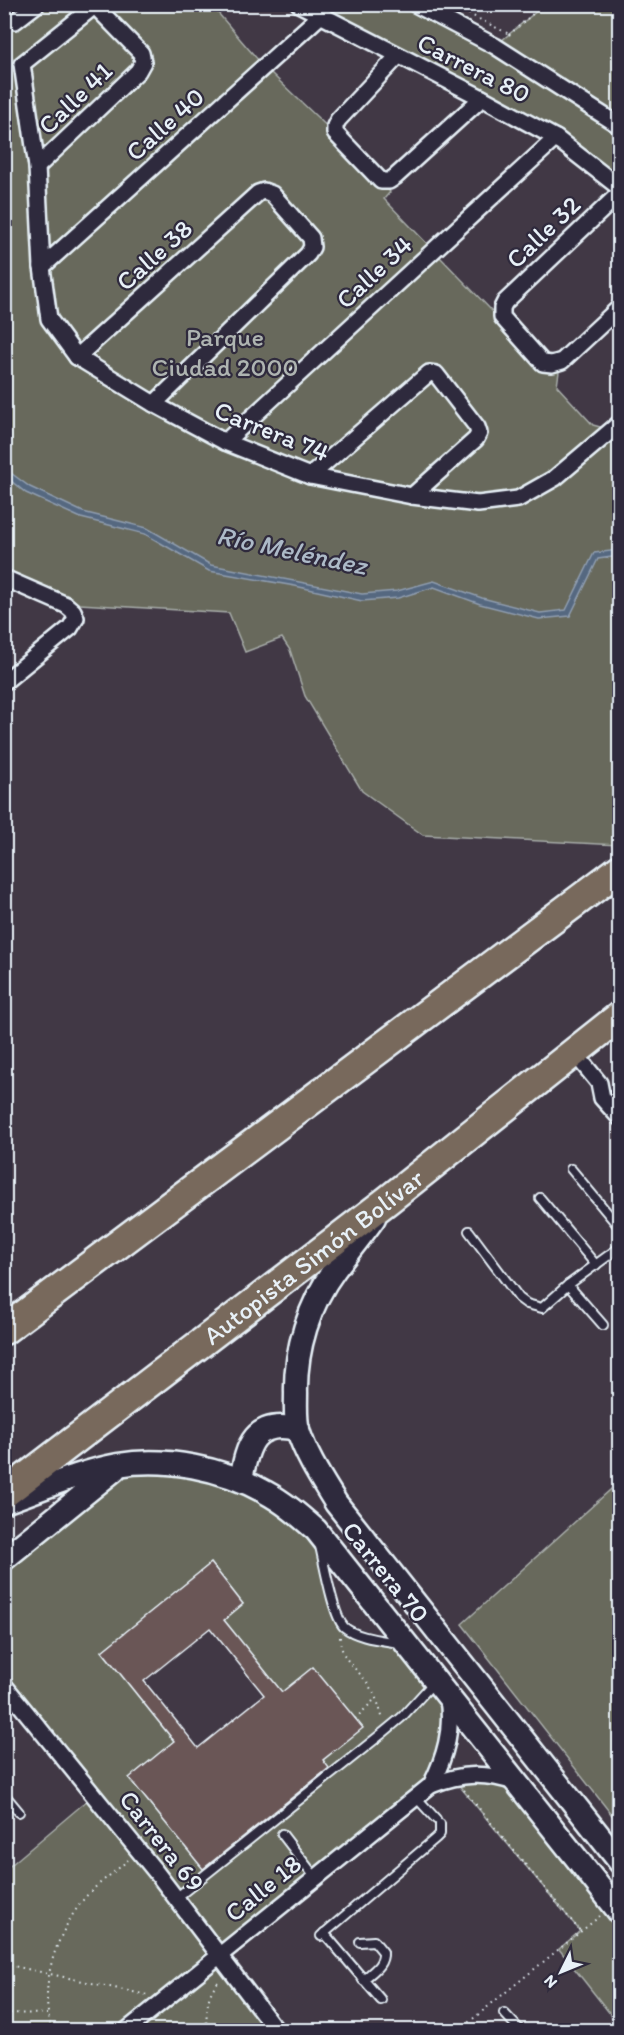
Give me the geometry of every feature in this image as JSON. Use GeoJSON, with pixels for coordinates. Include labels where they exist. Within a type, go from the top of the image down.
{"type":"FeatureCollection","features":[{"type":"Feature","properties":{"kind":"highway"},"geometry":{"type":"LineString","coordinates":[[4,1330],[620,869]]}},
{"type":"Feature","properties":{"kind":"highway","name":"Autopista Simón Bolívar"},"geometry":{"type":"LineString","coordinates":[[4,1494],[387,1200],[620,1016]]}},
{"type":"Feature","properties":{"kind":"street"},"geometry":{"type":"LineString","coordinates":[[15,21],[37,4]]}},
{"type":"Feature","properties":{"kind":"street","name":"Carrera 80"},"geometry":{"type":"LineString","coordinates":[[299,4],[556,138],[620,188]]}},
{"type":"Feature","properties":{"kind":"street","name":"Carrera 80"},"geometry":{"type":"LineString","coordinates":[[415,4],[495,46],[620,126]]}},
{"type":"Feature","properties":{"kind":"street","name":"Calle 41"},"geometry":{"type":"LineString","coordinates":[[37,167],[138,71],[142,62],[141,53],[96,5]]}},
{"type":"Feature","properties":{"kind":"street","name":"Carrera 74"},"geometry":{"type":"LineString","coordinates":[[96,5],[22,64],[37,167],[42,267],[49,319],[77,357],[154,404],[225,442],[310,477],[412,496],[478,504],[518,499],[555,478],[620,423]]}},
{"type":"Feature","properties":{"kind":"street","name":"Calle 40"},"geometry":{"type":"LineString","coordinates":[[42,267],[321,16]]}},
{"type":"Feature","properties":{"kind":"street"},"geometry":{"type":"LineString","coordinates":[[398,56],[335,126],[335,133],[381,181],[389,182],[482,98]]}},
{"type":"Feature","properties":{"kind":"street","name":"Calle 34"},"geometry":{"type":"LineString","coordinates":[[225,442],[556,138]]}},
{"type":"Feature","properties":{"kind":"street","name":"Calle 38"},"geometry":{"type":"LineString","coordinates":[[77,357],[258,193],[264,191],[272,194],[311,238],[312,247],[308,254],[154,404]]}},
{"type":"Feature","properties":{"kind":"street","name":"Calle 32"},"geometry":{"type":"LineString","coordinates":[[620,193],[513,294],[502,308],[502,317],[543,363],[552,364],[562,361],[620,307]]}},
{"type":"Feature","properties":{"kind":"street"},"geometry":{"type":"LineString","coordinates":[[310,477],[429,373],[436,374],[477,427],[479,433],[476,439],[412,496]]}},
{"type":"Feature","properties":{"kind":"street"},"geometry":{"type":"LineString","coordinates":[[4,578],[63,603],[73,611],[76,618],[73,625],[4,682]]}},
{"type":"Feature","properties":{"kind":"street"},"geometry":{"type":"LineString","coordinates":[[573,1051],[599,1083],[602,1098],[620,1118]]}},
{"type":"Feature","properties":{"kind":"street","name":"Carrera 70"},"geometry":{"type":"LineString","coordinates":[[387,1200],[334,1270],[309,1320],[298,1363],[296,1385],[298,1429],[315,1468],[336,1503],[620,1862]]}},
{"type":"Feature","properties":{"kind":"street"},"geometry":{"type":"LineString","coordinates":[[242,1480],[246,1453],[261,1433],[285,1426],[298,1429]]}},
{"type":"Feature","properties":{"kind":"street","name":"Carrera 70"},"geometry":{"type":"LineString","coordinates":[[4,1502],[93,1471],[120,1465],[162,1463],[203,1468],[242,1480],[266,1492],[316,1530],[617,1909]]}},
{"type":"Feature","properties":{"kind":"street"},"geometry":{"type":"LineString","coordinates":[[4,1559],[120,1465]]}},
{"type":"Feature","properties":{"kind":"street","name":"Carrera 69"},"geometry":{"type":"LineString","coordinates":[[4,1685],[102,1803],[276,2031]]}},
{"type":"Feature","properties":{"kind":"street"},"geometry":{"type":"LineString","coordinates":[[431,1785],[446,1751],[451,1713],[441,1688]]}},
{"type":"Feature","properties":{"kind":"street","name":"Calle 18"},"geometry":{"type":"LineString","coordinates":[[128,2031],[431,1785],[452,1777],[485,1775],[517,1783]]}},
{"type":"Feature","properties":{"kind":"lane"},"geometry":{"type":"LineString","coordinates":[[571,1168],[620,1228]]}},
{"type":"Feature","properties":{"kind":"lane"},"geometry":{"type":"LineString","coordinates":[[540,1198],[596,1265]]}},
{"type":"Feature","properties":{"kind":"lane"},"geometry":{"type":"LineString","coordinates":[[469,1231],[519,1298],[527,1304],[542,1308],[620,1247]]}},
{"type":"Feature","properties":{"kind":"lane"},"geometry":{"type":"LineString","coordinates":[[568,1286],[603,1325]]}},
{"type":"Feature","properties":{"kind":"lane"},"geometry":{"type":"LineString","coordinates":[[316,1530],[337,1616],[344,1626],[355,1633],[407,1644]]}},
{"type":"Feature","properties":{"kind":"lane"},"geometry":{"type":"LineString","coordinates":[[176,1898],[441,1688]]}},
{"type":"Feature","properties":{"kind":"lane"},"geometry":{"type":"LineString","coordinates":[[4,1794],[19,1812]]}},
{"type":"Feature","properties":{"kind":"lane"},"geometry":{"type":"LineString","coordinates":[[381,2000],[323,1934],[440,1834],[438,1822],[415,1796]]}},
{"type":"Feature","properties":{"kind":"lane"},"geometry":{"type":"LineString","coordinates":[[282,1834],[315,1877]]}},
{"type":"Feature","properties":{"kind":"lane"},"geometry":{"type":"LineString","coordinates":[[360,1942],[374,1941],[383,1952],[380,1965],[363,1980]]}},
{"type":"Feature","properties":{"kind":"lane"},"geometry":{"type":"LineString","coordinates":[[504,2013],[520,2031]]}},
{"type":"Feature","properties":{"kind":"path"},"geometry":{"type":"LineString","coordinates":[[495,46],[544,4]]}},
{"type":"Feature","properties":{"kind":"path"},"geometry":{"type":"LineString","coordinates":[[460,9],[509,34]]}},
{"type":"Feature","properties":{"kind":"path"},"geometry":{"type":"LineString","coordinates":[[344,1626],[340,1634],[342,1654],[360,1674],[376,1698],[384,1732]]}},
{"type":"Feature","properties":{"kind":"path"},"geometry":{"type":"LineString","coordinates":[[355,1719],[376,1698]]}},
{"type":"Feature","properties":{"kind":"path"},"geometry":{"type":"LineString","coordinates":[[452,1777],[580,1931]]}},
{"type":"Feature","properties":{"kind":"path"},"geometry":{"type":"LineString","coordinates":[[52,2031],[47,2014],[48,1972],[64,1932],[84,1900],[130,1858]]}},
{"type":"Feature","properties":{"kind":"path"},"geometry":{"type":"LineString","coordinates":[[459,2031],[580,1931],[617,1909]]}},
{"type":"Feature","properties":{"kind":"path"},"geometry":{"type":"LineString","coordinates":[[4,1964],[153,1996]]}},
{"type":"Feature","properties":{"kind":"path"},"geometry":{"type":"LineString","coordinates":[[206,2029],[207,2001],[213,1988],[223,1978]]}},
{"type":"Feature","properties":{"kind":"path"},"geometry":{"type":"LineString","coordinates":[[4,2013],[47,2014]]}},
{"type":"Feature","properties":{"kind":"path"},"geometry":{"type":"LineString","coordinates":[[185,2031],[206,2029],[212,2031]]}},
{"type":"Feature","properties":{"kind":"green space","name":"Parque Ciudad 2000"},"geometry":{"type":"Polygon","coordinates":[[[4,5],[211,5],[259,60],[375,175],[390,192],[384,199],[492,311],[502,317],[552,364],[559,372],[557,386],[593,425],[611,430],[619,423],[619,845],[423,835],[362,791],[305,696],[290,650],[282,638],[245,652],[229,613],[63,603],[5,578],[4,5]]]}},
{"type":"Feature","properties":{"kind":"green space"},"geometry":{"type":"Polygon","coordinates":[[[309,5],[415,5],[495,46],[544,5],[619,5],[619,188],[556,138],[309,5]]]}},
{"type":"Feature","properties":{"kind":"green space"},"geometry":{"type":"Polygon","coordinates":[[[120,1465],[203,1468],[316,1530],[344,1626],[394,1642],[447,1696],[440,1768],[219,1956],[276,2030],[5,2030],[5,1870],[95,1794],[5,1682],[5,1559],[120,1465]],[[211,1563],[102,1651],[174,1741],[129,1778],[204,1870],[329,1769],[323,1760],[362,1728],[313,1667],[282,1692],[224,1620],[243,1604],[211,1563]]]}},
{"type":"Feature","properties":{"kind":"green space"},"geometry":{"type":"Polygon","coordinates":[[[619,1482],[619,1824],[462,1624],[619,1482]]]}},
{"type":"Feature","properties":{"kind":"green space"},"geometry":{"type":"Polygon","coordinates":[[[452,1777],[502,1778],[619,1913],[619,2025],[559,1949],[580,1931],[452,1777]]]}},
{"type":"Feature","properties":{"kind":"water"},"geometry":{"type":"Polygon","coordinates":[[[4,468],[30,487],[83,512],[147,528],[211,565],[362,594],[397,591],[434,581],[482,598],[540,613],[566,610],[594,553],[619,550],[619,556],[598,559],[570,616],[539,619],[480,604],[434,587],[398,598],[362,601],[295,586],[209,571],[145,534],[81,518],[26,493],[5,476],[4,468]]]}},
{"type":"Feature","properties":{"kind":"building"},"geometry":{"type":"Polygon","coordinates":[[[211,1563],[243,1604],[224,1620],[282,1692],[313,1667],[363,1728],[323,1760],[329,1768],[203,1869],[129,1778],[174,1741],[102,1651],[211,1563]],[[210,1628],[144,1681],[198,1748],[264,1695],[210,1628]]]}},
{"type":"Feature","properties":{"kind":"water label","name":"Río Meléndez"},"geometry":{"type":"Point","coordinates":[292,550]}}]}
